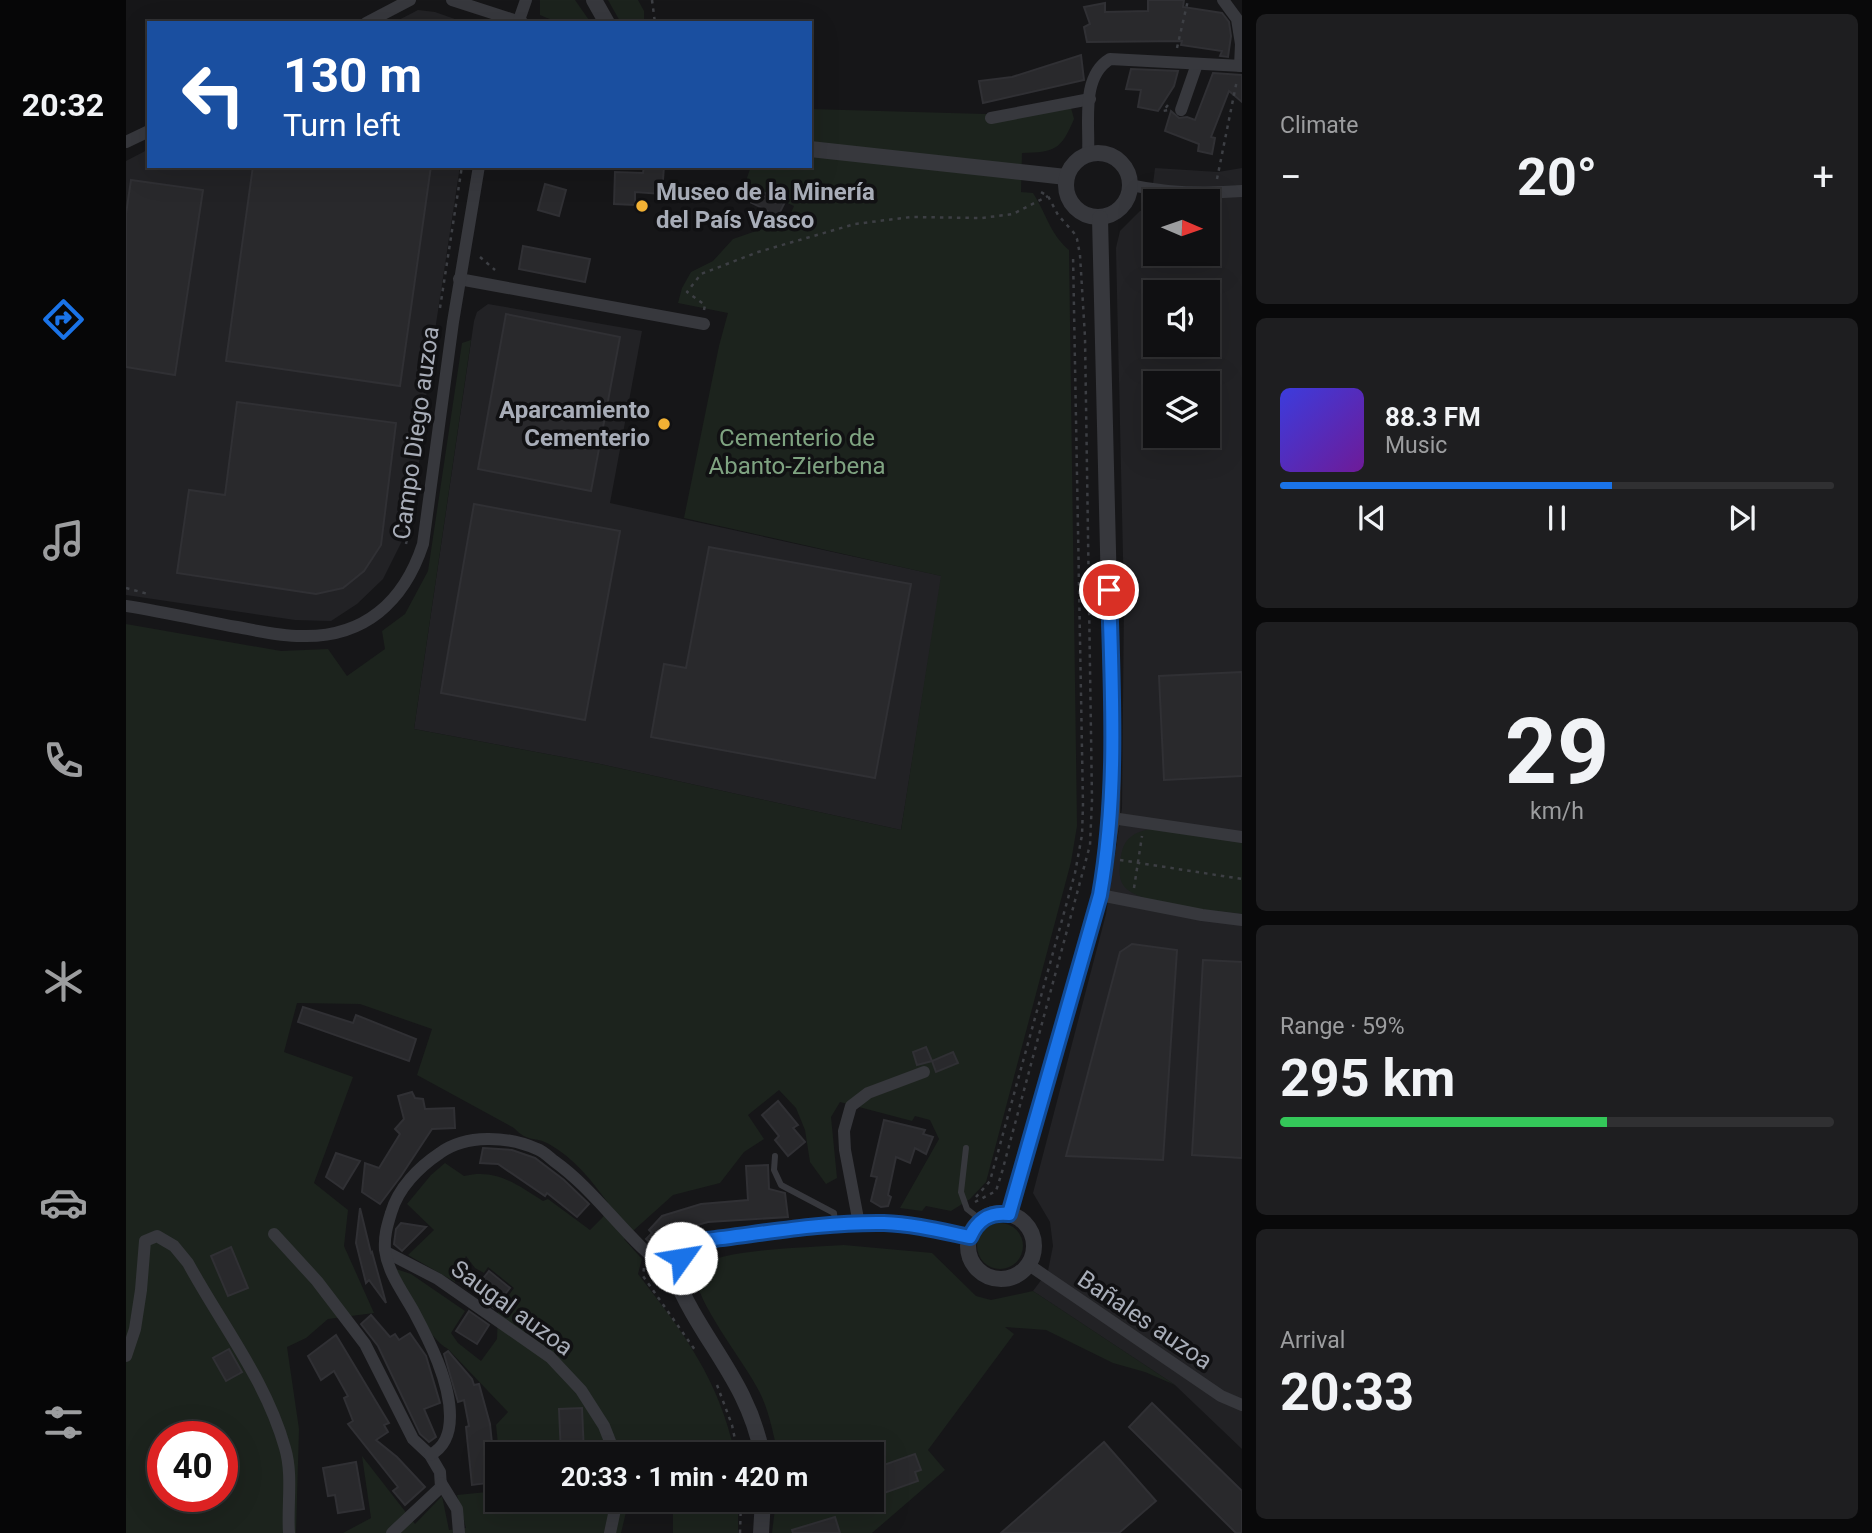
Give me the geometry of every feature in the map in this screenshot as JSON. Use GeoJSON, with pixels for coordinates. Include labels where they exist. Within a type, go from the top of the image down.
{"type":"FeatureCollection","features":[{"type":"Feature","properties":{"kind":"street"},"geometry":{"type":"LineString","coordinates":[[370,21],[410,0]]}},
{"type":"Feature","properties":{"kind":"street"},"geometry":{"type":"LineString","coordinates":[[452,0],[517,21]]}},
{"type":"Feature","properties":{"kind":"street"},"geometry":{"type":"LineString","coordinates":[[520,21],[526,0]]}},
{"type":"Feature","properties":{"kind":"street"},"geometry":{"type":"LineString","coordinates":[[594,0],[606,21]]}},
{"type":"Feature","properties":{"kind":"street"},"geometry":{"type":"LineString","coordinates":[[1088,154],[1090,99],[1099,65],[1110,59],[1241,66],[1237,19],[1223,0]]}},
{"type":"Feature","properties":{"kind":"street"},"geometry":{"type":"LineString","coordinates":[[1181,110],[1196,64]]}},
{"type":"Feature","properties":{"kind":"street"},"geometry":{"type":"LineString","coordinates":[[991,118],[1090,99]]}},
{"type":"Feature","properties":{"kind":"street"},"geometry":{"type":"LineString","coordinates":[[126,142],[147,132]]}},
{"type":"Feature","properties":{"kind":"street"},"geometry":{"type":"LineString","coordinates":[[812,149],[1066,177]]}},
{"type":"Feature","properties":{"kind":"street"},"geometry":{"type":"LineString","coordinates":[[1088,154],[1108,154],[1117,159],[1129,175],[1130,185],[1122,208],[1100,218],[1090,217],[1072,206],[1065,187],[1066,177],[1074,163],[1088,154]]}},
{"type":"Feature","properties":{"kind":"street","name":"Campo Diego auzoa"},"geometry":{"type":"LineString","coordinates":[[126,606],[301,636],[321,636],[349,630],[368,621],[387,607],[405,584],[423,544],[459,279],[479,168]]}},
{"type":"Feature","properties":{"kind":"street"},"geometry":{"type":"LineString","coordinates":[[1130,185],[1152,189]]}},
{"type":"Feature","properties":{"kind":"street"},"geometry":{"type":"LineString","coordinates":[[1220,193],[1242,191]]}},
{"type":"Feature","properties":{"kind":"street"},"geometry":{"type":"LineString","coordinates":[[1009,1214],[1100,895],[1112,818],[1113,758],[1100,218]]}},
{"type":"Feature","properties":{"kind":"street"},"geometry":{"type":"LineString","coordinates":[[459,279],[704,317]]}},
{"type":"Feature","properties":{"kind":"street"},"geometry":{"type":"LineString","coordinates":[[1112,818],[1242,837]]}},
{"type":"Feature","properties":{"kind":"street"},"geometry":{"type":"LineString","coordinates":[[1100,895],[1242,920]]}},
{"type":"Feature","properties":{"kind":"street"},"geometry":{"type":"LineString","coordinates":[[859,1224],[845,1150],[844,1131],[850,1106],[867,1093],[923,1072]]}},
{"type":"Feature","properties":{"kind":"street"},"geometry":{"type":"LineString","coordinates":[[429,1455],[441,1449],[450,1430],[448,1387],[414,1312],[397,1286],[386,1252],[385,1233],[394,1201],[427,1162],[451,1145],[475,1139],[502,1140],[537,1149],[574,1175],[648,1254],[674,1274],[691,1313],[732,1374],[751,1410],[759,1442]]}},
{"type":"Feature","properties":{"kind":"street"},"geometry":{"type":"LineString","coordinates":[[1009,1214],[1025,1223],[1031,1230],[1034,1248],[1029,1265],[1012,1277],[992,1278],[975,1266],[970,1257],[970,1237],[981,1220],[989,1215],[1009,1214]]}},
{"type":"Feature","properties":{"kind":"street"},"geometry":{"type":"LineString","coordinates":[[674,1274],[681,1258],[691,1247],[706,1240],[859,1224],[920,1226],[970,1237]]}},
{"type":"Feature","properties":{"kind":"street"},"geometry":{"type":"LineString","coordinates":[[274,1234],[317,1281],[365,1344],[413,1439],[429,1455],[440,1472],[441,1487],[392,1533]]}},
{"type":"Feature","properties":{"kind":"street"},"geometry":{"type":"LineString","coordinates":[[126,1356],[135,1329],[145,1241],[158,1236],[174,1246],[188,1263],[262,1389],[285,1449],[289,1478],[289,1533]]}},
{"type":"Feature","properties":{"kind":"street","name":"Saugal auzoa"},"geometry":{"type":"LineString","coordinates":[[386,1252],[438,1279],[550,1357],[581,1390],[604,1426],[610,1442]]}},
{"type":"Feature","properties":{"kind":"street","name":"Bañales auzoa"},"geometry":{"type":"LineString","coordinates":[[1029,1265],[1221,1395],[1242,1405]]}},
{"type":"Feature","properties":{"kind":"street"},"geometry":{"type":"LineString","coordinates":[[441,1483],[457,1509],[459,1533]]}},
{"type":"Feature","properties":{"kind":"street"},"geometry":{"type":"LineString","coordinates":[[610,1533],[614,1512]]}},
{"type":"Feature","properties":{"kind":"street"},"geometry":{"type":"LineString","coordinates":[[761,1533],[762,1512]]}},
{"type":"Feature","properties":{"kind":"lane"},"geometry":{"type":"LineString","coordinates":[[966,1148],[961,1192],[967,1209],[981,1220]]}},
{"type":"Feature","properties":{"kind":"lane"},"geometry":{"type":"LineString","coordinates":[[775,1156],[774,1170],[781,1185],[834,1213],[835,1225]]}},
{"type":"Feature","properties":{"kind":"path"},"geometry":{"type":"LineString","coordinates":[[652,0],[656,21]]}},
{"type":"Feature","properties":{"kind":"path"},"geometry":{"type":"LineString","coordinates":[[1214,189],[1241,66]]}},
{"type":"Feature","properties":{"kind":"path"},"geometry":{"type":"LineString","coordinates":[[439,313],[462,168]]}},
{"type":"Feature","properties":{"kind":"path"},"geometry":{"type":"LineString","coordinates":[[967,1209],[996,1191],[1090,845],[1092,800],[1086,378],[1080,254],[1077,239],[1058,215],[1048,196],[1029,188]]}},
{"type":"Feature","properties":{"kind":"path"},"geometry":{"type":"LineString","coordinates":[[704,317],[705,305],[687,292],[702,274],[758,252],[855,224],[911,218],[982,218],[1013,214],[1048,196]]}},
{"type":"Feature","properties":{"kind":"path"},"geometry":{"type":"LineString","coordinates":[[478,252],[481,260],[493,270],[506,272]]}},
{"type":"Feature","properties":{"kind":"path"},"geometry":{"type":"LineString","coordinates":[[976,1197],[990,1181],[1075,873],[1082,835],[1073,254]]}},
{"type":"Feature","properties":{"kind":"path"},"geometry":{"type":"LineString","coordinates":[[404,554],[410,523]]}},
{"type":"Feature","properties":{"kind":"path"},"geometry":{"type":"LineString","coordinates":[[126,589],[150,595]]}},
{"type":"Feature","properties":{"kind":"path"},"geometry":{"type":"LineString","coordinates":[[1131,902],[1144,822]]}},
{"type":"Feature","properties":{"kind":"path"},"geometry":{"type":"LineString","coordinates":[[1107,858],[1242,879]]}},
{"type":"Feature","properties":{"kind":"path"},"geometry":{"type":"LineString","coordinates":[[740,1533],[741,1512]]}},
{"type":"Feature","properties":{"kind":"shaded area"},"geometry":{"type":"Polygon","coordinates":[[[418,10],[435,12],[460,21],[397,21],[418,10]]]}},
{"type":"Feature","properties":{"kind":"shaded area"},"geometry":{"type":"Polygon","coordinates":[[[147,150],[147,168],[460,168],[429,370],[416,492],[403,539],[383,579],[357,604],[331,621],[295,620],[126,595],[126,161],[147,150]]]}},
{"type":"Feature","properties":{"kind":"shaded area"},"geometry":{"type":"Polygon","coordinates":[[[1155,168],[1218,172],[1242,168],[1242,1449],[1175,1385],[1033,1291],[1048,1271],[1053,1246],[1050,1222],[1033,1193],[1106,914],[1122,808],[1124,601],[1116,248],[1120,231],[1143,210],[1143,266],[1220,266],[1220,189],[1152,189],[1155,168]]]}},
{"type":"Feature","properties":{"kind":"shaded area"},"geometry":{"type":"Polygon","coordinates":[[[488,304],[642,331],[610,503],[942,576],[901,830],[600,764],[414,729],[474,321],[477,312],[488,304]]]}},
{"type":"Feature","properties":{"kind":"green space"},"geometry":{"type":"Polygon","coordinates":[[[540,0],[575,0],[590,21],[559,21],[540,15],[540,0]]]}},
{"type":"Feature","properties":{"kind":"green space"},"geometry":{"type":"Polygon","coordinates":[[[608,0],[638,0],[644,11],[644,21],[620,21],[608,0]]]}},
{"type":"Feature","properties":{"kind":"green space","name":"Cementerio de Abanto-Zierbena"},"geometry":{"type":"Polygon","coordinates":[[[1071,108],[1074,119],[1065,137],[1056,147],[1042,152],[1022,153],[1021,192],[1033,193],[1053,230],[1069,250],[1077,826],[1071,862],[986,1182],[970,1199],[951,1211],[926,1206],[922,1211],[900,1208],[939,1139],[930,1120],[915,1116],[912,1121],[840,1102],[831,1117],[837,1178],[826,1184],[810,1162],[805,1130],[796,1108],[779,1090],[748,1115],[764,1139],[744,1152],[720,1183],[673,1195],[624,1239],[642,1259],[638,1274],[698,1358],[720,1403],[732,1442],[498,1442],[496,1425],[508,1412],[432,1335],[396,1269],[411,1274],[465,1311],[451,1333],[458,1343],[481,1361],[497,1339],[498,1310],[514,1288],[488,1267],[484,1273],[475,1268],[466,1256],[455,1282],[408,1255],[434,1230],[407,1204],[431,1175],[445,1163],[464,1176],[497,1176],[543,1201],[548,1199],[590,1230],[603,1217],[608,1203],[596,1186],[567,1156],[544,1142],[523,1136],[514,1128],[417,1075],[432,1029],[360,1004],[297,1003],[284,1052],[353,1077],[314,1183],[348,1210],[344,1246],[374,1313],[328,1319],[306,1338],[287,1347],[299,1429],[296,1533],[126,1533],[126,624],[281,651],[328,649],[347,676],[385,649],[382,631],[405,614],[428,571],[462,343],[471,340],[414,729],[600,764],[901,830],[941,576],[684,518],[728,313],[678,303],[682,288],[691,272],[713,261],[733,239],[788,220],[794,206],[745,184],[750,168],[812,168],[812,109],[985,114],[1071,108]]]}},
{"type":"Feature","properties":{"kind":"green space"},"geometry":{"type":"Polygon","coordinates":[[[1151,829],[1242,843],[1242,914],[1158,902],[1129,891],[1120,877],[1122,850],[1131,837],[1151,829]]]}},
{"type":"Feature","properties":{"kind":"green space"},"geometry":{"type":"Polygon","coordinates":[[[1000,1223],[1016,1230],[1023,1246],[1016,1262],[1000,1269],[984,1262],[977,1246],[984,1230],[1000,1223]]]}},
{"type":"Feature","properties":{"kind":"green space"},"geometry":{"type":"Polygon","coordinates":[[[844,1245],[932,1253],[976,1296],[991,1300],[1033,1291],[1175,1385],[1145,1372],[1113,1363],[1046,1330],[1005,1327],[1014,1334],[928,1450],[945,1470],[872,1533],[772,1533],[775,1512],[884,1512],[884,1442],[775,1442],[762,1398],[752,1378],[701,1296],[694,1267],[726,1256],[788,1248],[844,1245]]]}},
{"type":"Feature","properties":{"kind":"green space"},"geometry":{"type":"Polygon","coordinates":[[[362,1456],[415,1524],[442,1496],[449,1530],[466,1528],[457,1495],[485,1492],[485,1512],[626,1512],[621,1533],[343,1533],[371,1518],[362,1456]]]}},
{"type":"Feature","properties":{"kind":"green space"},"geometry":{"type":"Polygon","coordinates":[[[673,1512],[738,1512],[738,1533],[673,1533],[673,1512]]]}},
{"type":"Feature","properties":{"kind":"building"},"geometry":{"type":"Polygon","coordinates":[[[1148,0],[1184,0],[1183,7],[1222,13],[1229,22],[1231,36],[1228,57],[1220,56],[1222,51],[1181,45],[1182,41],[1087,42],[1084,27],[1090,24],[1084,7],[1105,3],[1105,12],[1148,11],[1148,0]]]}},
{"type":"Feature","properties":{"kind":"building"},"geometry":{"type":"Polygon","coordinates":[[[1081,55],[1084,80],[983,103],[979,81],[1012,77],[1081,55]]]}},
{"type":"Feature","properties":{"kind":"building"},"geometry":{"type":"Polygon","coordinates":[[[1131,69],[1178,71],[1174,86],[1158,111],[1138,107],[1141,90],[1126,89],[1131,69]]]}},
{"type":"Feature","properties":{"kind":"building"},"geometry":{"type":"Polygon","coordinates":[[[1213,73],[1242,75],[1242,102],[1229,91],[1211,137],[1215,138],[1212,154],[1198,151],[1199,144],[1165,131],[1171,111],[1179,118],[1195,120],[1213,73]]]}},
{"type":"Feature","properties":{"kind":"building"},"geometry":{"type":"Polygon","coordinates":[[[253,168],[431,168],[400,386],[226,361],[253,168]]]}},
{"type":"Feature","properties":{"kind":"building"},"geometry":{"type":"Polygon","coordinates":[[[644,168],[664,168],[662,194],[635,192],[635,205],[614,204],[615,172],[643,173],[644,168]]]}},
{"type":"Feature","properties":{"kind":"building"},"geometry":{"type":"Polygon","coordinates":[[[131,180],[203,190],[175,375],[126,367],[126,214],[131,180]]]}},
{"type":"Feature","properties":{"kind":"building"},"geometry":{"type":"Polygon","coordinates":[[[545,184],[566,190],[559,216],[538,210],[545,184]]]}},
{"type":"Feature","properties":{"kind":"building"},"geometry":{"type":"Polygon","coordinates":[[[745,184],[785,202],[778,216],[738,196],[745,184]]]}},
{"type":"Feature","properties":{"kind":"building"},"geometry":{"type":"Polygon","coordinates":[[[523,246],[590,259],[585,282],[519,269],[523,246]]]}},
{"type":"Feature","properties":{"kind":"building"},"geometry":{"type":"Polygon","coordinates":[[[506,314],[620,337],[591,491],[478,469],[506,314]]]}},
{"type":"Feature","properties":{"kind":"building"},"geometry":{"type":"Polygon","coordinates":[[[237,402],[396,423],[381,545],[364,571],[343,588],[316,594],[177,573],[189,490],[225,495],[237,402]]]}},
{"type":"Feature","properties":{"kind":"building"},"geometry":{"type":"Polygon","coordinates":[[[474,504],[620,531],[585,720],[441,693],[474,504]]]}},
{"type":"Feature","properties":{"kind":"building"},"geometry":{"type":"Polygon","coordinates":[[[709,547],[911,584],[875,778],[651,737],[664,664],[686,668],[709,547]]]}},
{"type":"Feature","properties":{"kind":"building"},"geometry":{"type":"Polygon","coordinates":[[[1242,672],[1242,776],[1164,780],[1159,676],[1242,672]]]}},
{"type":"Feature","properties":{"kind":"building"},"geometry":{"type":"Polygon","coordinates":[[[1132,944],[1177,950],[1163,1160],[1066,1156],[1120,952],[1132,944]]]}},
{"type":"Feature","properties":{"kind":"building"},"geometry":{"type":"Polygon","coordinates":[[[1203,960],[1242,962],[1242,1158],[1192,1155],[1203,960]]]}},
{"type":"Feature","properties":{"kind":"building"},"geometry":{"type":"Polygon","coordinates":[[[303,1007],[353,1023],[356,1015],[416,1039],[409,1061],[298,1022],[303,1007]]]}},
{"type":"Feature","properties":{"kind":"building"},"geometry":{"type":"Polygon","coordinates":[[[926,1047],[932,1061],[917,1065],[913,1052],[926,1047]]]}},
{"type":"Feature","properties":{"kind":"building"},"geometry":{"type":"Polygon","coordinates":[[[953,1052],[958,1063],[936,1072],[932,1061],[953,1052]]]}},
{"type":"Feature","properties":{"kind":"building"},"geometry":{"type":"Polygon","coordinates":[[[412,1092],[415,1098],[423,1099],[425,1109],[454,1108],[455,1128],[432,1129],[380,1204],[362,1192],[365,1163],[379,1168],[400,1134],[395,1129],[404,1119],[398,1096],[412,1092]]]}},
{"type":"Feature","properties":{"kind":"building"},"geometry":{"type":"Polygon","coordinates":[[[778,1101],[798,1125],[793,1128],[805,1142],[788,1156],[775,1140],[779,1136],[762,1115],[778,1101]]]}},
{"type":"Feature","properties":{"kind":"building"},"geometry":{"type":"Polygon","coordinates":[[[884,1120],[925,1130],[923,1134],[933,1137],[926,1154],[915,1148],[910,1163],[896,1157],[888,1195],[891,1197],[888,1206],[881,1207],[871,1201],[877,1177],[871,1176],[884,1120]]]}},
{"type":"Feature","properties":{"kind":"building"},"geometry":{"type":"Polygon","coordinates":[[[483,1148],[512,1150],[535,1158],[589,1204],[577,1217],[547,1193],[545,1196],[498,1164],[480,1163],[483,1148]]]}},
{"type":"Feature","properties":{"kind":"building"},"geometry":{"type":"Polygon","coordinates":[[[336,1153],[360,1161],[343,1189],[326,1177],[336,1153]]]}},
{"type":"Feature","properties":{"kind":"building"},"geometry":{"type":"Polygon","coordinates":[[[768,1165],[769,1189],[785,1193],[788,1217],[708,1222],[676,1231],[658,1250],[646,1239],[652,1233],[649,1230],[662,1216],[701,1204],[748,1200],[746,1166],[768,1165]]]}},
{"type":"Feature","properties":{"kind":"building"},"geometry":{"type":"Polygon","coordinates":[[[360,1208],[386,1303],[369,1280],[366,1283],[356,1243],[360,1208]]]}},
{"type":"Feature","properties":{"kind":"building"},"geometry":{"type":"Polygon","coordinates":[[[401,1223],[426,1227],[402,1251],[394,1244],[396,1229],[401,1223]]]}},
{"type":"Feature","properties":{"kind":"building"},"geometry":{"type":"Polygon","coordinates":[[[231,1247],[248,1288],[228,1296],[211,1256],[231,1247]]]}},
{"type":"Feature","properties":{"kind":"building"},"geometry":{"type":"Polygon","coordinates":[[[489,1271],[510,1288],[494,1308],[473,1291],[489,1271]]]}},
{"type":"Feature","properties":{"kind":"building"},"geometry":{"type":"Polygon","coordinates":[[[469,1311],[489,1325],[477,1344],[456,1331],[469,1311]]]}},
{"type":"Feature","properties":{"kind":"building"},"geometry":{"type":"Polygon","coordinates":[[[371,1315],[390,1337],[395,1334],[399,1340],[410,1333],[426,1356],[440,1403],[424,1409],[436,1437],[429,1442],[420,1434],[378,1346],[361,1324],[371,1315]]]}},
{"type":"Feature","properties":{"kind":"building"},"geometry":{"type":"Polygon","coordinates":[[[336,1335],[389,1423],[384,1425],[388,1432],[376,1440],[397,1457],[425,1487],[405,1505],[393,1491],[398,1487],[348,1424],[353,1421],[344,1398],[348,1396],[334,1371],[321,1380],[308,1356],[336,1335]]]}},
{"type":"Feature","properties":{"kind":"building"},"geometry":{"type":"Polygon","coordinates":[[[229,1349],[242,1372],[226,1381],[213,1358],[229,1349]]]}},
{"type":"Feature","properties":{"kind":"building"},"geometry":{"type":"Polygon","coordinates":[[[448,1351],[474,1385],[479,1384],[492,1442],[485,1442],[485,1483],[472,1485],[466,1427],[469,1426],[464,1400],[458,1402],[444,1354],[448,1351]]]}},
{"type":"Feature","properties":{"kind":"building"},"geometry":{"type":"Polygon","coordinates":[[[1152,1403],[1242,1491],[1242,1533],[1236,1533],[1129,1427],[1152,1403]]]}},
{"type":"Feature","properties":{"kind":"building"},"geometry":{"type":"Polygon","coordinates":[[[582,1408],[583,1442],[560,1442],[559,1409],[582,1408]]]}},
{"type":"Feature","properties":{"kind":"building"},"geometry":{"type":"Polygon","coordinates":[[[1104,1442],[1156,1501],[1119,1533],[1001,1533],[1104,1442]]]}},
{"type":"Feature","properties":{"kind":"building"},"geometry":{"type":"Polygon","coordinates":[[[915,1454],[921,1470],[915,1472],[918,1481],[884,1493],[884,1465],[915,1454]]]}},
{"type":"Feature","properties":{"kind":"building"},"geometry":{"type":"Polygon","coordinates":[[[356,1462],[364,1509],[338,1513],[335,1495],[328,1496],[323,1468],[356,1462]]]}},
{"type":"Feature","properties":{"kind":"building"},"geometry":{"type":"Polygon","coordinates":[[[835,1517],[840,1533],[793,1533],[792,1530],[835,1517]]]}},
{"type":"Feature","properties":{"kind":"place","name":"Museo de la Minería del País Vasco"},"geometry":{"type":"Point","coordinates":[642,206]}},
{"type":"Feature","properties":{"kind":"place","name":"Aparcamiento Cementerio"},"geometry":{"type":"Point","coordinates":[664,424]}},
{"type":"Feature","properties":{"kind":"route"},"geometry":{"type":"LineString","coordinates":[[681,1258],[691,1247],[706,1240],[806,1227],[886,1223],[920,1226],[970,1237],[974,1227],[989,1215],[1009,1214],[1100,895],[1107,858],[1112,818],[1113,758],[1109,590]]}}]}
